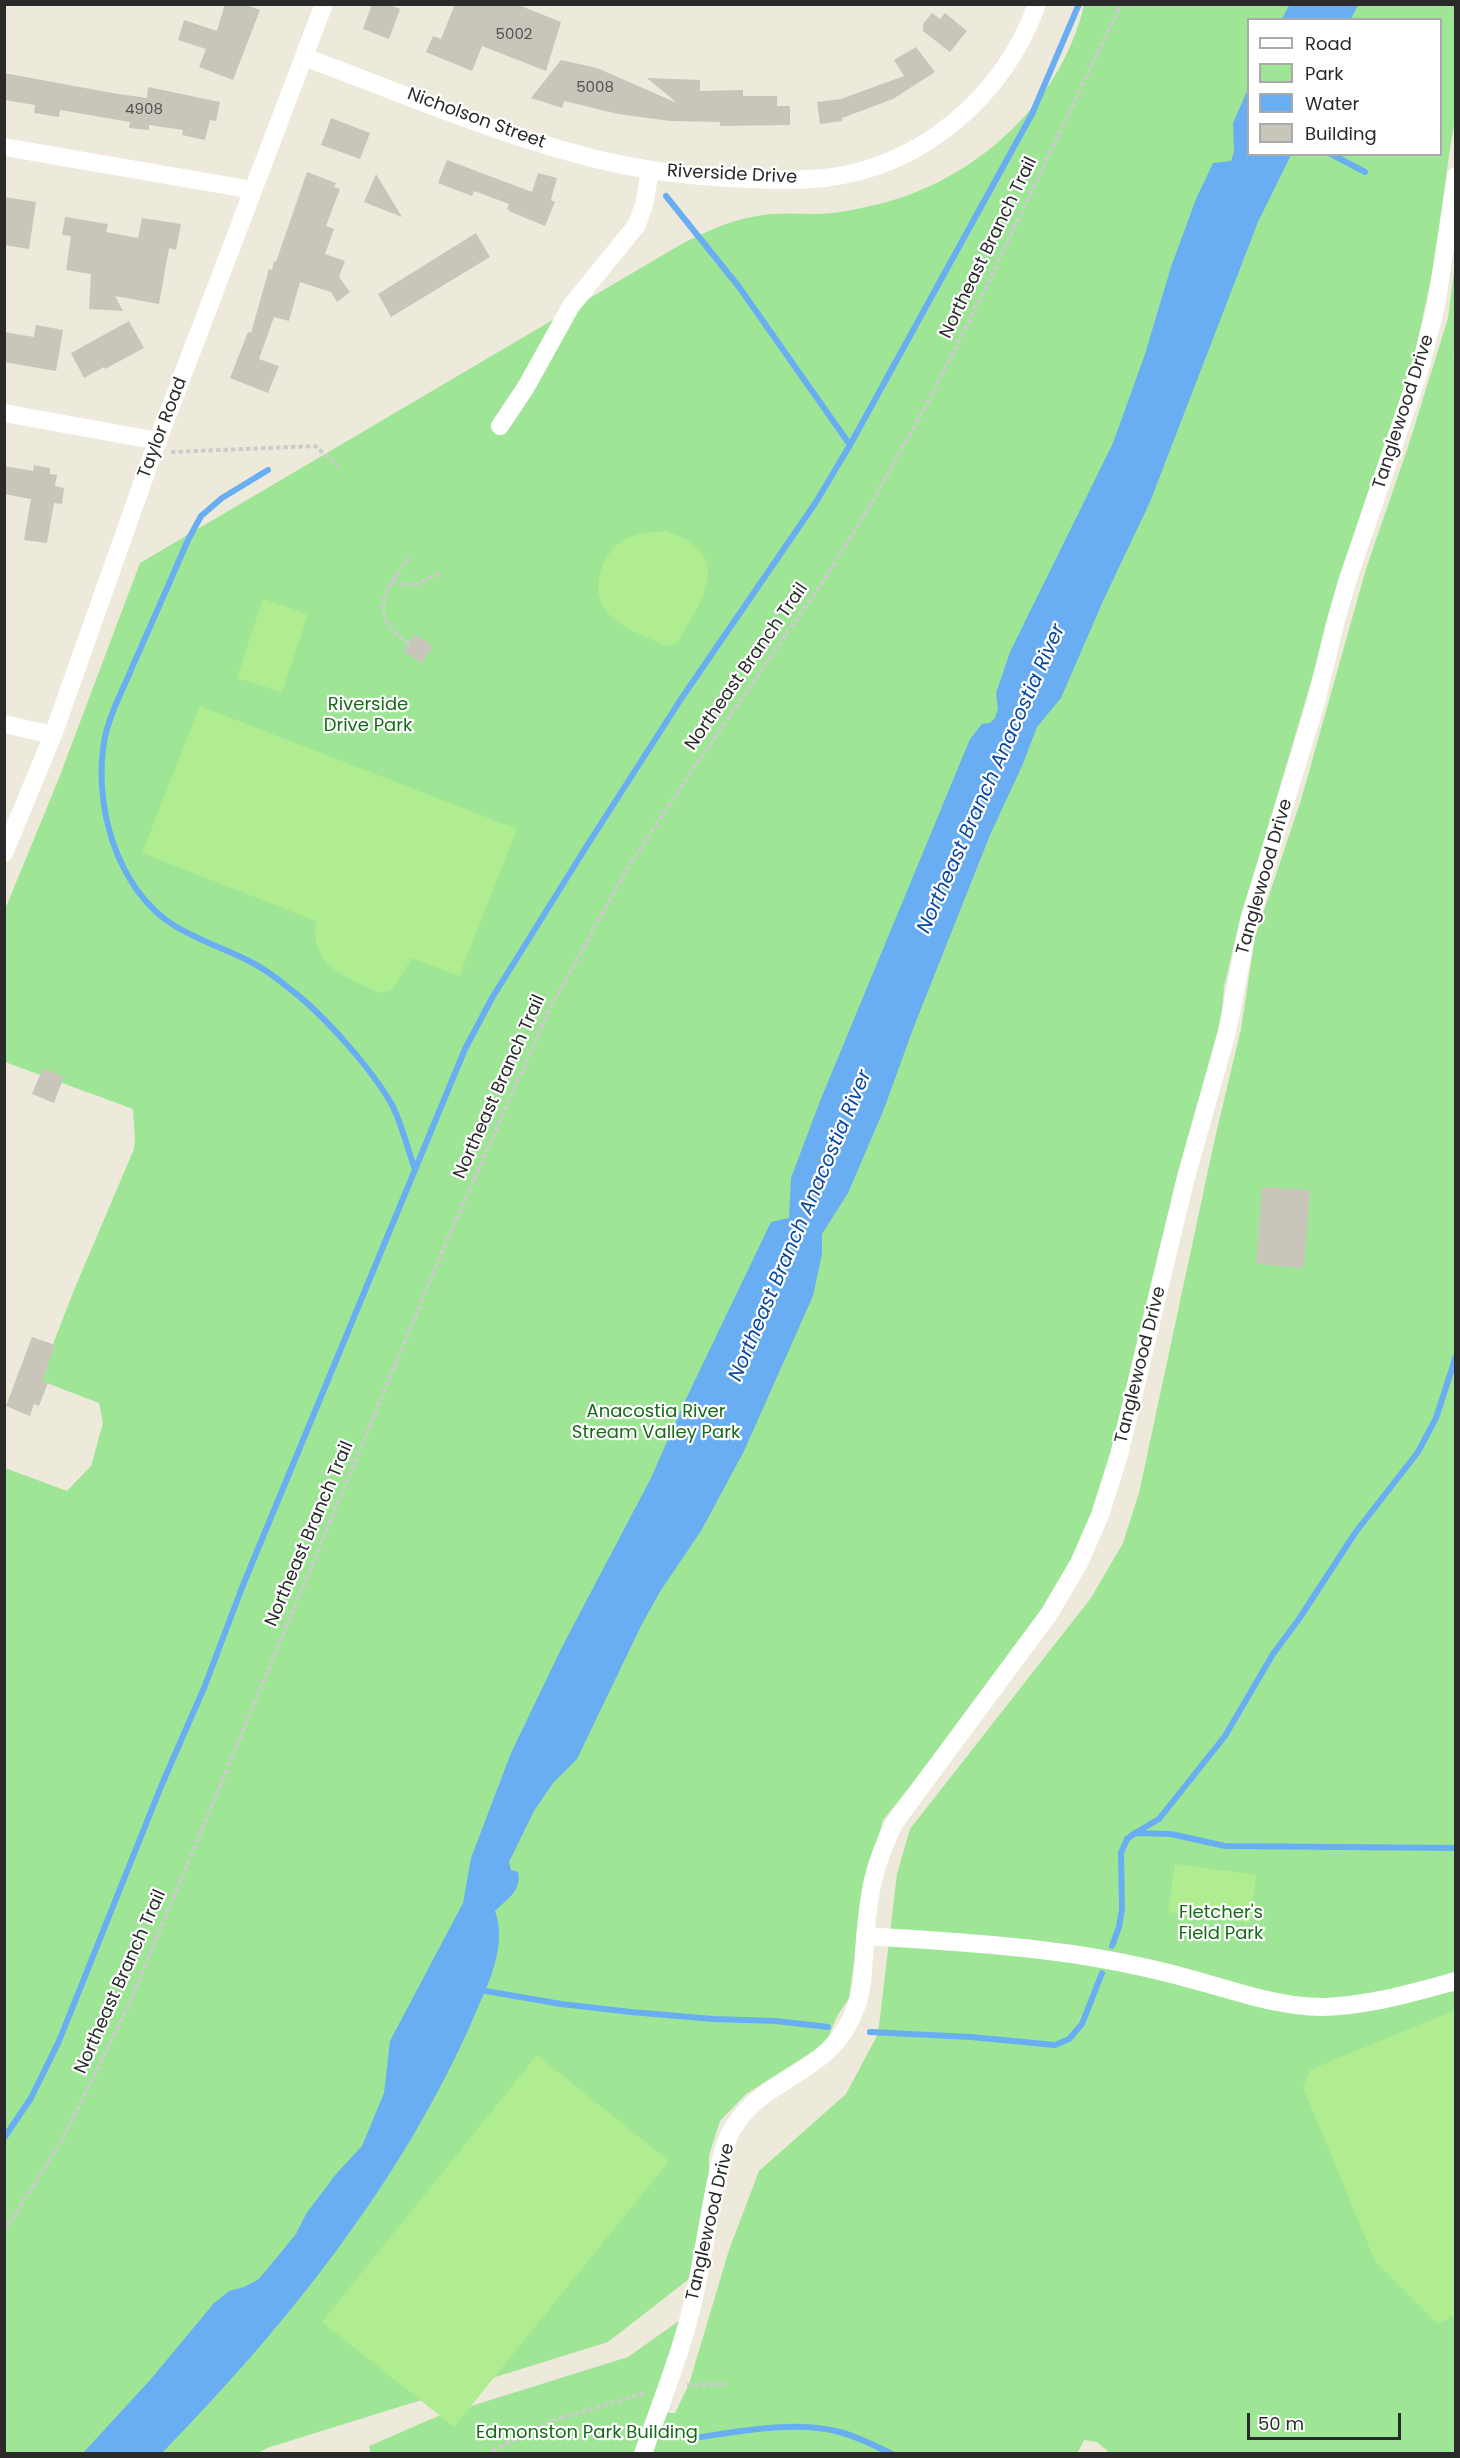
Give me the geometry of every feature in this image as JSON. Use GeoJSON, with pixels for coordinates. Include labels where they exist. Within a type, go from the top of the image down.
{"type":"FeatureCollection","features":[{"type":"Feature","properties":{"kind":"street","name":"Taylor Road"},"geometry":{"type":"LineString","coordinates":[[4,853],[53,735],[156,447],[324,4]]}},
{"type":"Feature","properties":{"kind":"street","name":"Riverside Drive"},"geometry":{"type":"LineString","coordinates":[[500,426],[526,387],[571,306],[636,226],[644,206],[651,170],[748,179],[825,178],[856,171],[914,150],[973,106],[996,80],[1015,53],[1037,4]]}},
{"type":"Feature","properties":{"kind":"street","name":"Nicholson Street"},"geometry":{"type":"LineString","coordinates":[[304,57],[523,137],[577,154],[651,170]]}},
{"type":"Feature","properties":{"kind":"street"},"geometry":{"type":"LineString","coordinates":[[4,147],[253,190]]}},
{"type":"Feature","properties":{"kind":"street","name":"Tanglewood Drive"},"geometry":{"type":"LineString","coordinates":[[643,2454],[689,2315],[724,2148],[734,2126],[751,2105],[824,2057],[836,2043],[857,2006],[872,1877],[880,1851],[895,1822],[1049,1614],[1079,1563],[1100,1515],[1119,1455],[1186,1177],[1227,1032],[1250,920],[1313,714],[1344,592],[1420,368],[1436,306],[1455,176]]}},
{"type":"Feature","properties":{"kind":"street"},"geometry":{"type":"LineString","coordinates":[[4,413],[156,447]]}},
{"type":"Feature","properties":{"kind":"street"},"geometry":{"type":"LineString","coordinates":[[4,724],[53,735]]}},
{"type":"Feature","properties":{"kind":"street"},"geometry":{"type":"LineString","coordinates":[[865,1936],[999,1946],[1090,1957],[1288,2004],[1321,2007],[1380,2000],[1455,1982]]}},
{"type":"Feature","properties":{"kind":"path","name":"Northeast Branch Trail"},"geometry":{"type":"LineString","coordinates":[[4,2232],[62,2140],[128,2007],[438,1260],[549,1010],[627,869],[822,583],[871,504],[930,399],[987,285],[1121,4]]}},
{"type":"Feature","properties":{"kind":"path"},"geometry":{"type":"LineString","coordinates":[[156,447],[315,446],[338,466]]}},
{"type":"Feature","properties":{"kind":"path"},"geometry":{"type":"LineString","coordinates":[[409,644],[390,626],[382,602],[385,592],[411,555]]}},
{"type":"Feature","properties":{"kind":"path"},"geometry":{"type":"LineString","coordinates":[[393,580],[404,586],[411,586],[440,574]]}},
{"type":"Feature","properties":{"kind":"path"},"geometry":{"type":"LineString","coordinates":[[486,2454],[554,2420],[595,2406],[666,2388],[696,2384],[728,2384]]}},
{"type":"Feature","properties":{"kind":"green space","name":"Anacostia River Stream Valley Park"},"geometry":{"type":"Polygon","coordinates":[[[1084,5],[1455,5],[1455,118],[1436,254],[1416,349],[1336,597],[1237,932],[1224,987],[1222,1013],[1114,1470],[1057,1591],[931,1760],[883,1820],[863,1893],[849,1998],[837,2016],[826,2043],[746,2094],[720,2121],[709,2155],[709,2192],[698,2272],[608,2342],[267,2448],[258,2453],[5,2453],[5,1468],[67,1491],[91,1466],[103,1423],[99,1403],[39,1380],[74,1290],[134,1149],[135,1139],[133,1109],[5,1062],[4,912],[59,778],[140,563],[685,242],[734,221],[768,214],[837,213],[907,196],[942,180],[975,160],[1006,136],[1055,76],[1072,42],[1084,5]]]}},
{"type":"Feature","properties":{"kind":"green space"},"geometry":{"type":"Polygon","coordinates":[[[1455,264],[1456,351],[1453,355],[1456,357],[1455,2453],[1111,2454],[1097,2442],[1084,2440],[1077,2454],[371,2454],[369,2446],[436,2417],[628,2357],[683,2318],[652,2412],[675,2413],[689,2384],[729,2250],[759,2171],[846,2094],[878,2034],[897,1874],[910,1829],[1091,1598],[1123,1543],[1139,1493],[1215,1138],[1241,1029],[1255,937],[1301,800],[1366,569],[1408,447],[1448,318],[1455,264]]]}},
{"type":"Feature","properties":{"kind":"green space"},"geometry":{"type":"Polygon","coordinates":[[[666,531],[688,541],[701,552],[707,565],[708,579],[696,610],[677,643],[666,646],[626,627],[612,617],[601,602],[598,582],[604,562],[617,545],[625,539],[650,532],[666,531]]]}},
{"type":"Feature","properties":{"kind":"green space"},"geometry":{"type":"Polygon","coordinates":[[[263,599],[308,614],[282,692],[237,678],[263,599]]]}},
{"type":"Feature","properties":{"kind":"green space"},"geometry":{"type":"Polygon","coordinates":[[[200,706],[517,829],[459,976],[412,958],[392,990],[380,993],[343,975],[324,960],[316,937],[316,921],[142,853],[200,706]]]}},
{"type":"Feature","properties":{"kind":"green space"},"geometry":{"type":"Polygon","coordinates":[[[1175,1864],[1256,1875],[1250,1923],[1168,1912],[1175,1864]]]}},
{"type":"Feature","properties":{"kind":"green space"},"geometry":{"type":"Polygon","coordinates":[[[1455,2010],[1455,2315],[1438,2324],[1375,2261],[1303,2087],[1310,2070],[1455,2010]]]}},
{"type":"Feature","properties":{"kind":"green space"},"geometry":{"type":"Polygon","coordinates":[[[537,2055],[669,2161],[454,2427],[322,2322],[537,2055]]]}},
{"type":"Feature","properties":{"kind":"water"},"geometry":{"type":"Polygon","coordinates":[[[1290,4],[1358,4],[1352,18],[1283,18],[1290,4]]]}},
{"type":"Feature","properties":{"kind":"water","name":"Northeast Branch Anacostia River"},"geometry":{"type":"Polygon","coordinates":[[[1247,91],[1247,156],[1291,156],[1258,222],[1150,502],[1103,601],[1061,698],[1037,727],[1022,766],[990,835],[913,1029],[884,1109],[848,1193],[822,1234],[822,1254],[813,1296],[744,1451],[701,1531],[661,1590],[641,1626],[577,1759],[553,1783],[534,1811],[509,1862],[511,1870],[518,1872],[519,1879],[516,1890],[495,1911],[499,1938],[494,1966],[473,2019],[444,2080],[376,2195],[337,2250],[253,2355],[162,2453],[83,2453],[151,2379],[214,2303],[229,2291],[244,2287],[259,2279],[296,2234],[306,2214],[336,2174],[362,2146],[384,2093],[390,2041],[463,1903],[471,1858],[511,1753],[562,1647],[651,1478],[684,1403],[771,1222],[789,1218],[791,1178],[820,1101],[970,739],[982,724],[990,723],[995,718],[998,709],[996,693],[1010,652],[1113,443],[1196,199],[1213,163],[1231,161],[1234,152],[1233,123],[1247,91]]]}},
{"type":"Feature","properties":{"kind":"building"},"geometry":{"type":"Polygon","coordinates":[[[225,4],[244,4],[260,10],[233,80],[199,67],[206,49],[178,40],[184,20],[217,31],[225,4]]]}},
{"type":"Feature","properties":{"kind":"building"},"geometry":{"type":"Polygon","coordinates":[[[372,4],[387,4],[400,9],[389,39],[363,29],[372,4]]]}},
{"type":"Feature","properties":{"kind":"building"},"geometry":{"type":"Polygon","coordinates":[[[455,4],[516,4],[561,22],[546,71],[482,46],[472,71],[426,52],[433,36],[441,39],[455,4]]]}},
{"type":"Feature","properties":{"kind":"building"},"geometry":{"type":"Polygon","coordinates":[[[932,13],[940,19],[945,13],[967,31],[950,52],[923,31],[923,24],[932,13]]]}},
{"type":"Feature","properties":{"kind":"building"},"geometry":{"type":"Polygon","coordinates":[[[916,47],[935,72],[893,99],[842,118],[842,121],[820,124],[817,102],[841,99],[904,76],[894,60],[916,47]]]}},
{"type":"Feature","properties":{"kind":"building"},"geometry":{"type":"Polygon","coordinates":[[[561,60],[597,68],[677,103],[647,78],[700,80],[700,91],[743,90],[743,96],[777,96],[777,106],[790,106],[790,125],[720,126],[720,122],[670,121],[618,114],[564,101],[562,108],[531,98],[561,60]]]}},
{"type":"Feature","properties":{"kind":"building"},"geometry":{"type":"Polygon","coordinates":[[[4,73],[147,98],[148,87],[220,102],[216,121],[210,120],[205,140],[182,135],[183,130],[149,125],[149,130],[129,128],[130,122],[60,110],[59,117],[34,113],[35,105],[4,100],[4,73]]]}},
{"type":"Feature","properties":{"kind":"building"},"geometry":{"type":"Polygon","coordinates":[[[331,118],[370,133],[360,159],[321,145],[331,118]]]}},
{"type":"Feature","properties":{"kind":"building"},"geometry":{"type":"Polygon","coordinates":[[[447,160],[532,192],[538,173],[557,178],[551,200],[555,202],[545,226],[511,212],[507,209],[509,204],[474,191],[472,196],[438,183],[447,160]]]}},
{"type":"Feature","properties":{"kind":"building"},"geometry":{"type":"Polygon","coordinates":[[[307,172],[336,183],[334,187],[340,189],[326,226],[334,229],[325,254],[345,261],[339,277],[350,292],[337,302],[331,292],[300,282],[289,321],[274,317],[259,359],[279,366],[268,393],[230,378],[248,332],[251,333],[269,269],[272,270],[274,261],[276,262],[307,172]]]}},
{"type":"Feature","properties":{"kind":"building"},"geometry":{"type":"Polygon","coordinates":[[[376,174],[402,217],[364,202],[376,174]]]}},
{"type":"Feature","properties":{"kind":"building"},"geometry":{"type":"Polygon","coordinates":[[[4,197],[36,202],[29,249],[4,245],[4,197]]]}},
{"type":"Feature","properties":{"kind":"building"},"geometry":{"type":"Polygon","coordinates":[[[65,217],[108,224],[106,232],[138,238],[142,218],[181,224],[176,250],[169,248],[159,304],[115,296],[123,311],[89,309],[91,274],[66,270],[71,236],[62,235],[65,217]]]}},
{"type":"Feature","properties":{"kind":"building"},"geometry":{"type":"Polygon","coordinates":[[[476,233],[490,257],[391,317],[378,294],[476,233]]]}},
{"type":"Feature","properties":{"kind":"building"},"geometry":{"type":"Polygon","coordinates":[[[129,321],[144,348],[84,378],[71,353],[129,321]]]}},
{"type":"Feature","properties":{"kind":"building"},"geometry":{"type":"Polygon","coordinates":[[[36,325],[63,330],[56,371],[4,362],[4,332],[34,337],[36,325]]]}},
{"type":"Feature","properties":{"kind":"building"},"geometry":{"type":"Polygon","coordinates":[[[34,465],[50,468],[50,474],[57,475],[55,486],[64,488],[62,504],[54,503],[47,543],[24,540],[31,499],[4,494],[4,466],[33,471],[34,465]]]}},
{"type":"Feature","properties":{"kind":"building"},"geometry":{"type":"Polygon","coordinates":[[[415,634],[433,646],[422,663],[403,652],[415,634]]]}},
{"type":"Feature","properties":{"kind":"building"},"geometry":{"type":"Polygon","coordinates":[[[43,1068],[64,1077],[54,1103],[32,1094],[43,1068]]]}},
{"type":"Feature","properties":{"kind":"building"},"geometry":{"type":"Polygon","coordinates":[[[1262,1187],[1310,1190],[1304,1268],[1256,1264],[1262,1187]]]}},
{"type":"Feature","properties":{"kind":"building"},"geometry":{"type":"Polygon","coordinates":[[[32,1337],[55,1345],[42,1381],[48,1383],[39,1406],[34,1404],[30,1416],[6,1406],[32,1337]]]}},
{"type":"Feature","properties":{"kind":"waterway"},"geometry":{"type":"LineString","coordinates":[[4,2138],[31,2098],[59,2041],[162,1784],[204,1688],[243,1585],[465,1049],[492,998],[588,844],[681,699],[816,502],[850,445],[1032,114],[1079,4]]}},
{"type":"Feature","properties":{"kind":"waterway"},"geometry":{"type":"LineString","coordinates":[[1335,156],[1365,172]]}},
{"type":"Feature","properties":{"kind":"waterway"},"geometry":{"type":"LineString","coordinates":[[666,196],[739,287],[850,445]]}},
{"type":"Feature","properties":{"kind":"waterway"},"geometry":{"type":"LineString","coordinates":[[268,470],[222,498],[201,516],[188,540],[107,728],[102,762],[102,789],[106,816],[123,868],[137,890],[155,910],[175,926],[249,961],[270,974],[303,1000],[346,1043],[372,1075],[392,1105],[415,1169]]}},
{"type":"Feature","properties":{"kind":"waterway"},"geometry":{"type":"LineString","coordinates":[[1135,1833],[1159,1819],[1225,1736],[1273,1654],[1299,1619],[1355,1533],[1418,1452],[1436,1418],[1456,1356]]}},
{"type":"Feature","properties":{"kind":"waterway"},"geometry":{"type":"LineString","coordinates":[[1112,1946],[1119,1927],[1122,1909],[1121,1853],[1127,1839],[1135,1833],[1171,1834],[1225,1846],[1456,1848]]}},
{"type":"Feature","properties":{"kind":"waterway"},"geometry":{"type":"LineString","coordinates":[[870,2032],[971,2037],[1055,2045],[1069,2039],[1082,2024],[1102,1973]]}},
{"type":"Feature","properties":{"kind":"waterway"},"geometry":{"type":"LineString","coordinates":[[480,1990],[561,2004],[631,2012],[713,2019],[776,2021],[828,2027]]}},
{"type":"Feature","properties":{"kind":"waterway"},"geometry":{"type":"LineString","coordinates":[[701,2437],[770,2428],[806,2427],[847,2434],[892,2454]]}},
{"type":"Feature","properties":{"kind":"park label","name":"Riverside Drive Park"},"geometry":{"type":"Point","coordinates":[368,715]}},
{"type":"Feature","properties":{"kind":"park label","name":"Fletcher's Field Park"},"geometry":{"type":"Point","coordinates":[1221,1923]}},
{"type":"Feature","properties":{"kind":"park label","name":"Edmonston Park Building"},"geometry":{"type":"Point","coordinates":[587,2433]}}]}
